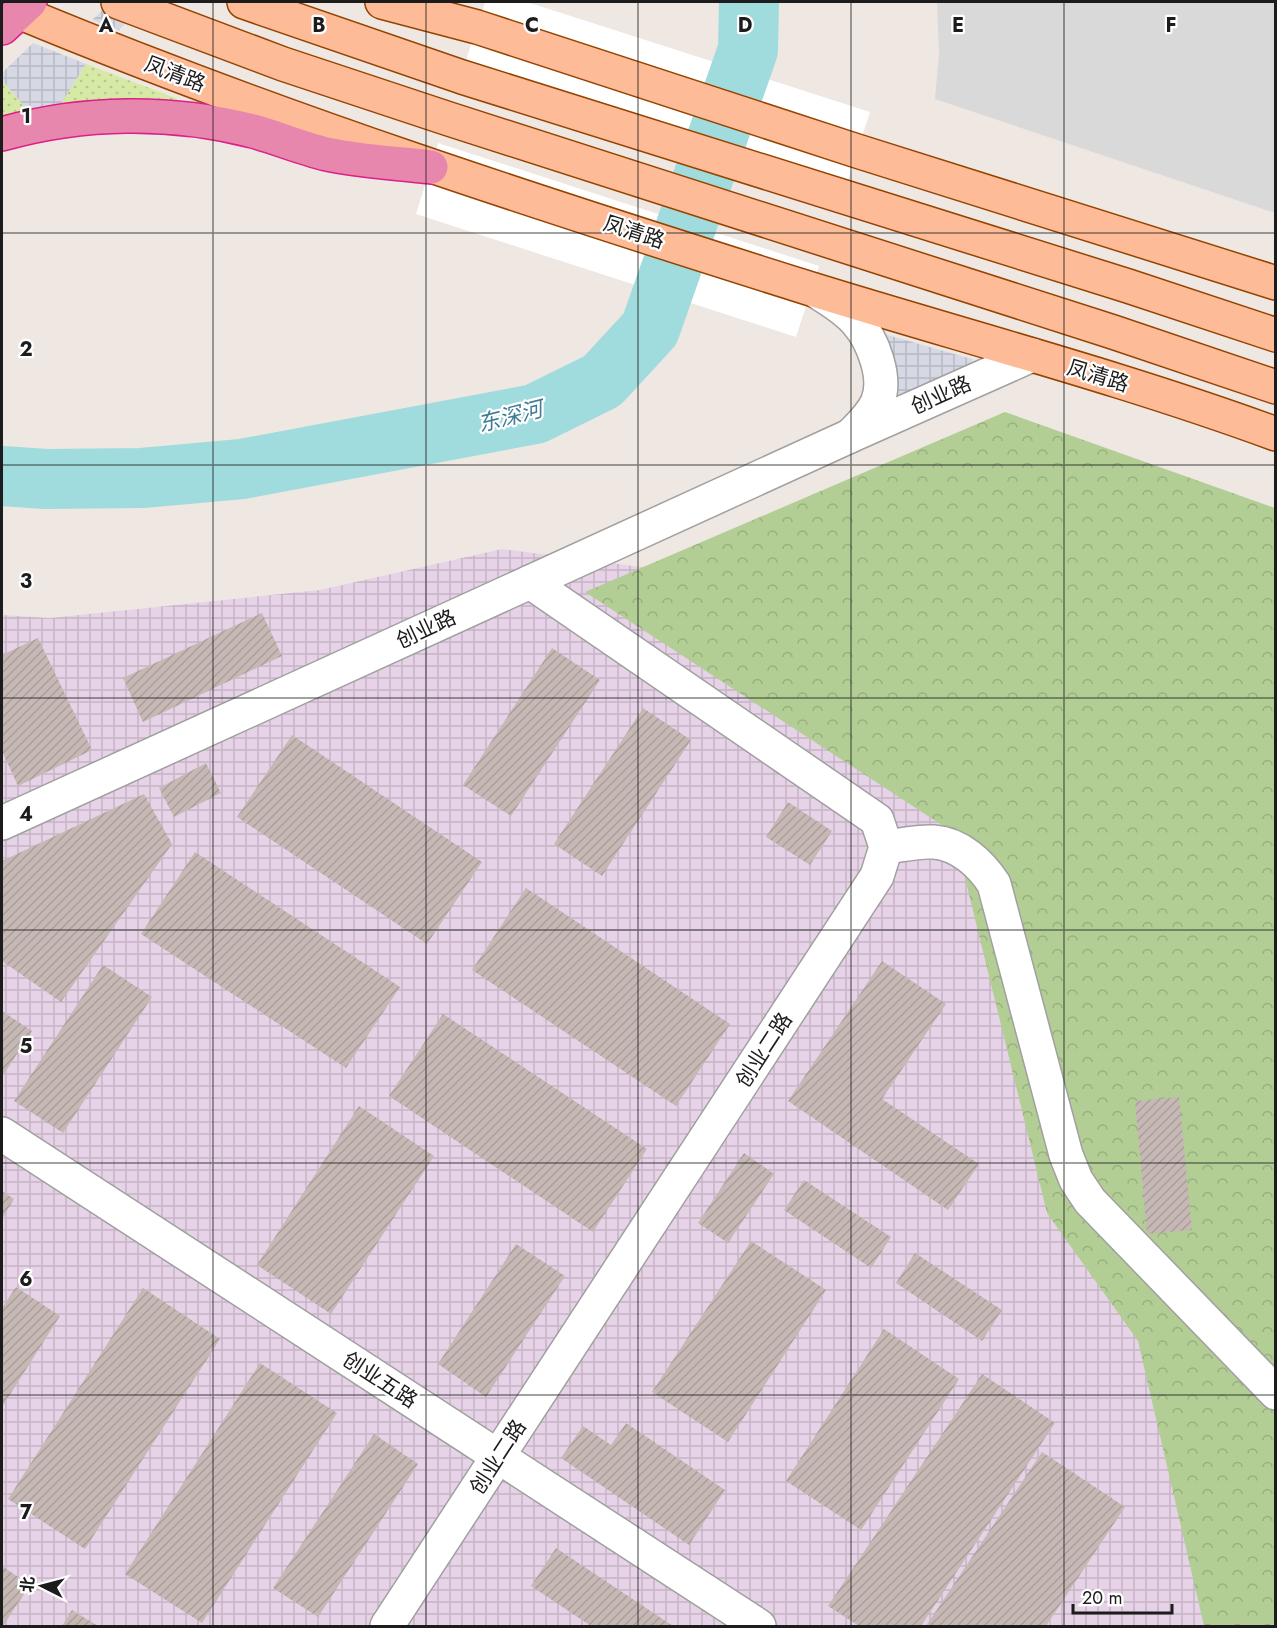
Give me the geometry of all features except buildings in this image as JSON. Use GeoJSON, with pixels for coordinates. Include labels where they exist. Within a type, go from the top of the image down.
{"type":"FeatureCollection","features":[{"type":"Feature","properties":{"kind":"highway"},"geometry":{"type":"LineString","coordinates":[[2,134],[46,123],[121,115],[188,118],[254,131],[328,154],[431,167]]}},
{"type":"Feature","properties":{"kind":"main road"},"geometry":{"type":"LineString","coordinates":[[118,2],[283,63],[449,119],[1113,332],[1275,387]]}},
{"type":"Feature","properties":{"kind":"main road"},"geometry":{"type":"LineString","coordinates":[[244,2],[462,77],[1128,286],[1275,335]]}},
{"type":"Feature","properties":{"kind":"main road"},"geometry":{"type":"LineString","coordinates":[[382,2],[477,27],[857,151],[1275,283]]}},
{"type":"Feature","properties":{"kind":"main road"},"geometry":{"type":"LineString","coordinates":[[438,2],[477,27]]}},
{"type":"Feature","properties":{"kind":"main road","name":"凤清路"},"geometry":{"type":"LineString","coordinates":[[13,11],[203,85],[431,167],[812,289],[1032,355],[1275,434]]}},
{"type":"Feature","properties":{"kind":"street","name":"创业路"},"geometry":{"type":"LineString","coordinates":[[812,289],[838,304],[857,322],[877,360],[880,380],[878,402],[866,420],[850,436]]}},
{"type":"Feature","properties":{"kind":"street","name":"创业路"},"geometry":{"type":"LineString","coordinates":[[2,823],[1032,355]]}},
{"type":"Feature","properties":{"kind":"street"},"geometry":{"type":"LineString","coordinates":[[530,582],[877,820],[886,847],[935,842],[970,856],[985,870],[994,884],[1066,1155],[1076,1180],[1090,1201],[1275,1393]]}},
{"type":"Feature","properties":{"kind":"street","name":"创业二路"},"geometry":{"type":"LineString","coordinates":[[387,1626],[877,876],[886,847]]}},
{"type":"Feature","properties":{"kind":"street","name":"创业五路"},"geometry":{"type":"LineString","coordinates":[[2,1134],[759,1626]]}},
{"type":"Feature","properties":{"kind":"shaded area"},"geometry":{"type":"Polygon","coordinates":[[[111,2],[146,2],[119,30],[92,20],[111,2]]]}},
{"type":"Feature","properties":{"kind":"shaded area"},"geometry":{"type":"Polygon","coordinates":[[[937,2],[1275,2],[1275,213],[935,99],[939,54],[937,2]]]}},
{"type":"Feature","properties":{"kind":"shaded area"},"geometry":{"type":"Polygon","coordinates":[[[33,43],[86,64],[60,105],[29,112],[2,80],[2,73],[33,43]]]}},
{"type":"Feature","properties":{"kind":"shaded area"},"geometry":{"type":"Polygon","coordinates":[[[884,334],[972,359],[973,364],[897,399],[882,339],[884,334]]]}},
{"type":"Feature","properties":{"kind":"shaded area"},"geometry":{"type":"Polygon","coordinates":[[[502,549],[907,601],[1276,789],[1275,1626],[2,1626],[2,615],[50,618],[320,590],[502,549]]]}},
{"type":"Feature","properties":{"kind":"green space"},"geometry":{"type":"Polygon","coordinates":[[[86,64],[178,99],[177,103],[60,105],[86,64]]]}},
{"type":"Feature","properties":{"kind":"green space"},"geometry":{"type":"Polygon","coordinates":[[[2,80],[29,112],[2,120],[2,80]]]}},
{"type":"Feature","properties":{"kind":"green space"},"geometry":{"type":"Polygon","coordinates":[[[1005,412],[1275,508],[1275,1626],[1204,1626],[1138,1341],[1047,1213],[954,833],[585,592],[1005,412]]]}},
{"type":"Feature","properties":{"kind":"pier"},"geometry":{"type":"Polygon","coordinates":[[[485,2],[527,2],[870,112],[847,183],[466,60],[485,2]]]}},
{"type":"Feature","properties":{"kind":"pier"},"geometry":{"type":"Polygon","coordinates":[[[438,143],[819,266],[796,337],[416,214],[438,143]]]}},
{"type":"Feature","properties":{"kind":"waterway","name":"东深河"},"geometry":{"type":"LineString","coordinates":[[2,476],[46,479],[142,478],[242,469],[535,414],[602,381],[650,329],[748,50],[749,2]]}}]}
